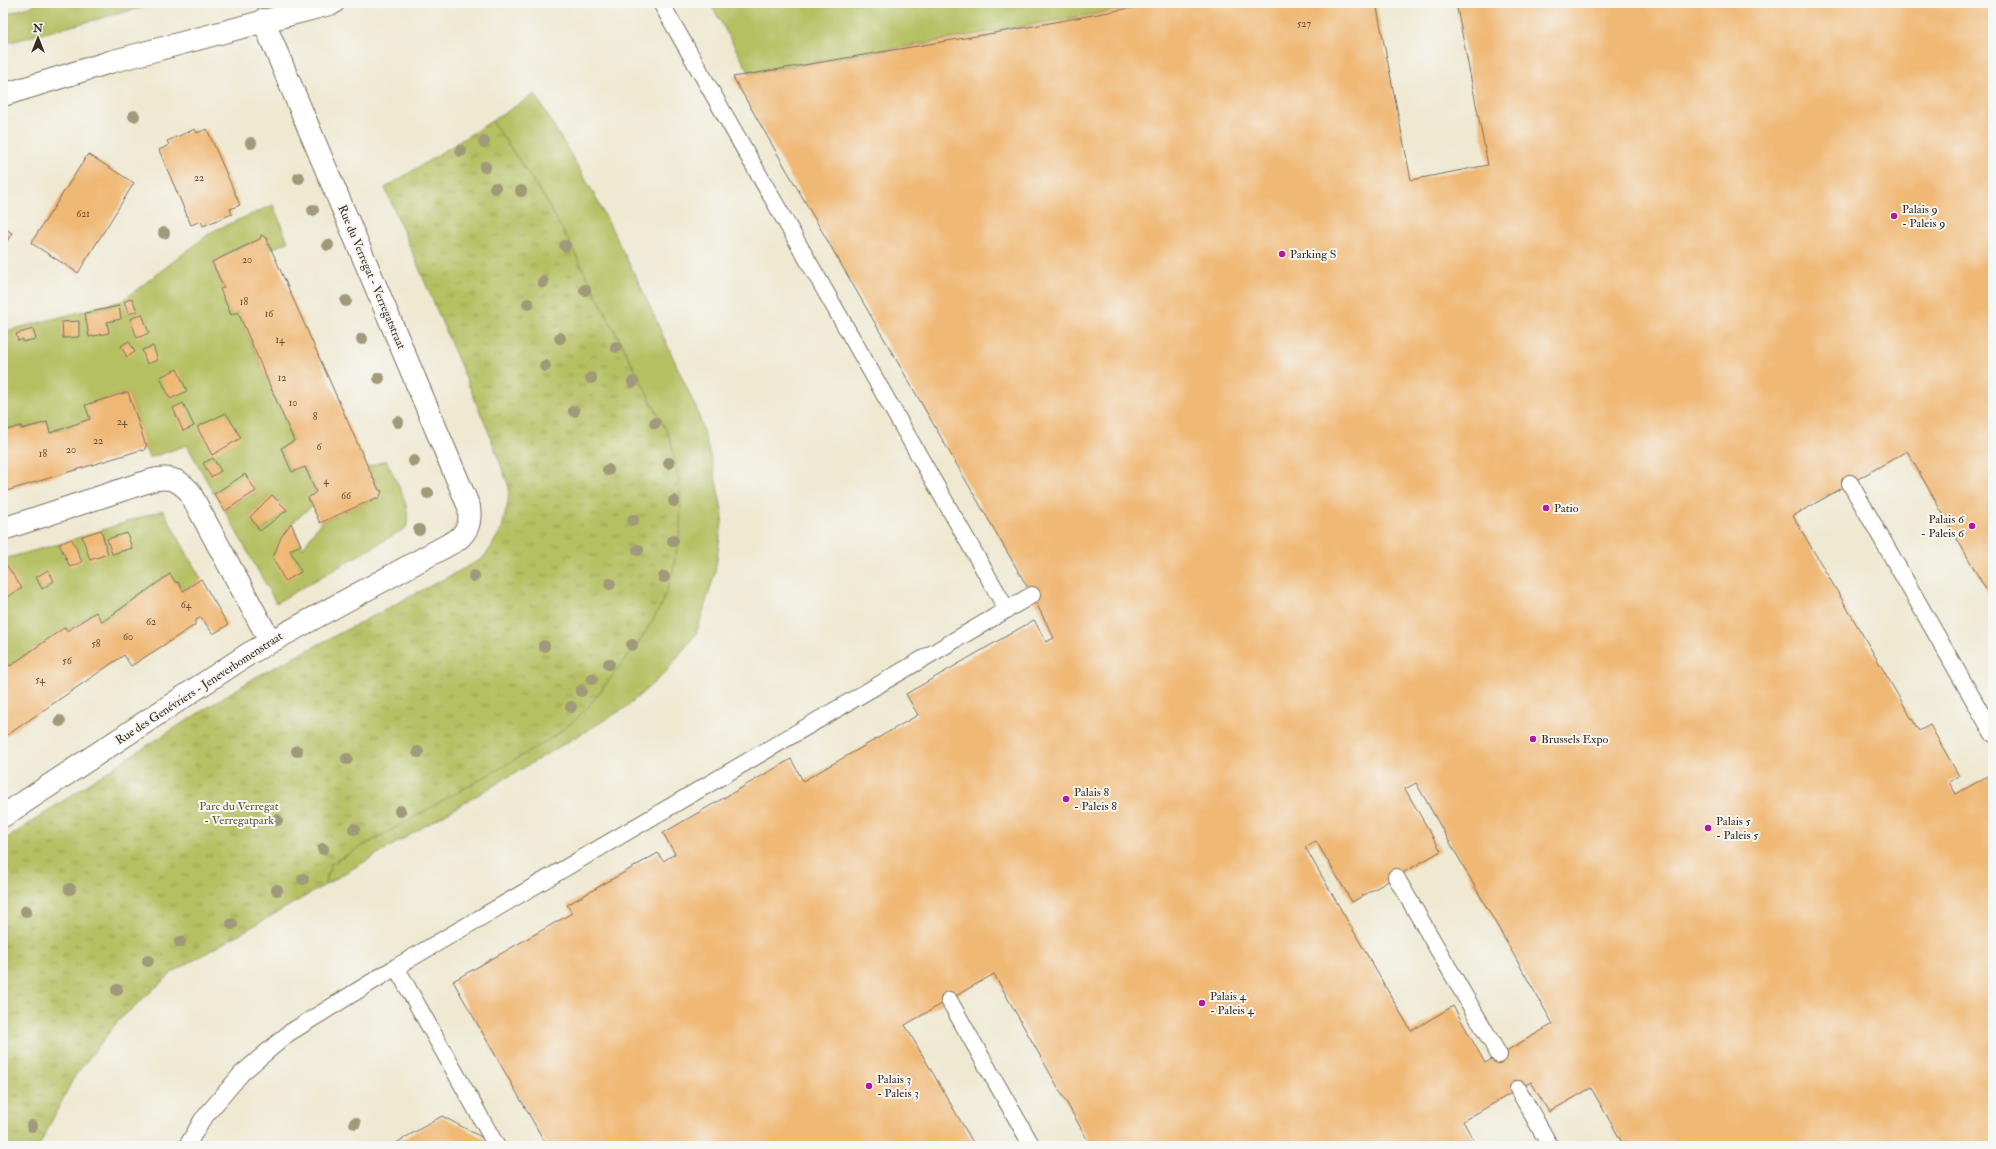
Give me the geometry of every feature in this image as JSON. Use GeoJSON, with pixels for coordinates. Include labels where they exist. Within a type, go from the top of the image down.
{"type":"FeatureCollection","features":[{"type":"Feature","properties":{"kind":"street"},"geometry":{"type":"LineString","coordinates":[[3,95],[110,62],[263,20],[333,3]]}},
{"type":"Feature","properties":{"kind":"street","name":"Rue du Verregat - Verregatstraat"},"geometry":{"type":"LineString","coordinates":[[263,20],[469,508],[471,517],[464,534]]}},
{"type":"Feature","properties":{"kind":"street"},"geometry":{"type":"LineString","coordinates":[[3,529],[150,481],[167,478],[175,480],[189,491],[270,641]]}},
{"type":"Feature","properties":{"kind":"street","name":"Rue des Genévriers - Jeneverbomenstraat"},"geometry":{"type":"LineString","coordinates":[[3,816],[270,641],[457,540],[464,534]]}},
{"type":"Feature","properties":{"kind":"lane"},"geometry":{"type":"LineString","coordinates":[[661,3],[1007,610]]}},
{"type":"Feature","properties":{"kind":"lane"},"geometry":{"type":"LineString","coordinates":[[1850,484],[1993,734]]}},
{"type":"Feature","properties":{"kind":"lane"},"geometry":{"type":"LineString","coordinates":[[186,1146],[202,1120],[242,1073],[289,1033],[396,967],[1032,595]]}},
{"type":"Feature","properties":{"kind":"lane"},"geometry":{"type":"LineString","coordinates":[[1396,877],[1499,1056]]}},
{"type":"Feature","properties":{"kind":"lane"},"geometry":{"type":"LineString","coordinates":[[396,967],[496,1145]]}},
{"type":"Feature","properties":{"kind":"lane"},"geometry":{"type":"LineString","coordinates":[[949,1000],[1032,1146]]}},
{"type":"Feature","properties":{"kind":"lane"},"geometry":{"type":"LineString","coordinates":[[1518,1089],[1550,1146]]}},
{"type":"Feature","properties":{"kind":"green space"},"geometry":{"type":"Polygon","coordinates":[[[42,3],[159,3],[3,44],[3,15],[42,3]]]}},
{"type":"Feature","properties":{"kind":"green space"},"geometry":{"type":"Polygon","coordinates":[[[710,3],[1157,3],[750,74],[710,3]]]}},
{"type":"Feature","properties":{"kind":"green space"},"geometry":{"type":"Polygon","coordinates":[[[535,94],[594,194],[639,283],[697,410],[712,462],[723,515],[715,573],[696,634],[665,673],[625,708],[325,885],[331,864],[556,735],[588,707],[678,477],[670,438],[569,242],[544,197],[492,121],[535,94]]]}},
{"type":"Feature","properties":{"kind":"green space","name":"Parc du Verregat - Verregatpark"},"geometry":{"type":"Polygon","coordinates":[[[492,121],[544,197],[569,242],[670,438],[678,477],[681,502],[680,531],[673,571],[662,604],[642,638],[588,707],[574,721],[556,735],[525,754],[331,864],[325,885],[173,972],[118,1021],[74,1077],[39,1146],[3,1146],[3,841],[135,753],[256,677],[482,559],[490,549],[502,528],[508,502],[509,487],[489,433],[385,188],[492,121]]]}},
{"type":"Feature","properties":{"kind":"green space"},"geometry":{"type":"Polygon","coordinates":[[[273,205],[288,242],[271,249],[267,242],[268,239],[261,236],[260,239],[225,254],[225,256],[212,262],[224,288],[221,289],[231,315],[238,312],[294,441],[281,448],[292,472],[305,467],[316,492],[309,498],[312,506],[291,524],[303,548],[320,523],[376,498],[379,490],[368,467],[386,460],[402,493],[407,511],[408,520],[406,528],[276,603],[225,511],[256,492],[245,475],[214,494],[187,445],[149,458],[145,448],[147,444],[145,443],[128,392],[86,405],[90,419],[50,433],[47,422],[22,429],[21,426],[3,431],[3,332],[122,301],[213,231],[273,205]],[[272,495],[250,516],[260,531],[287,510],[272,495]]]}},
{"type":"Feature","properties":{"kind":"green space"},"geometry":{"type":"Polygon","coordinates":[[[163,510],[201,579],[183,591],[178,582],[176,583],[170,574],[102,622],[95,612],[67,631],[65,628],[10,666],[8,663],[3,666],[3,559],[59,544],[163,510]]]}},
{"type":"Feature","properties":{"kind":"building"},"geometry":{"type":"Polygon","coordinates":[[[1157,3],[1376,3],[1411,180],[1488,165],[1456,3],[1993,3],[1993,602],[1907,451],[1793,516],[1919,731],[1930,725],[1959,776],[1949,782],[1956,794],[1993,773],[1993,1146],[1624,1146],[1591,1088],[1549,1112],[1531,1082],[1463,1121],[1477,1146],[1091,1146],[994,974],[905,1025],[975,1146],[547,1146],[453,981],[572,913],[567,905],[658,853],[663,861],[675,854],[663,833],[791,759],[803,781],[918,715],[906,694],[1034,620],[1046,642],[1054,638],[1032,595],[733,77],[1012,30],[1157,3]],[[1416,783],[1405,789],[1441,851],[1352,902],[1316,841],[1305,847],[1411,1031],[1453,1006],[1485,1063],[1553,1024],[1416,783]]]}},
{"type":"Feature","properties":{"kind":"building"},"geometry":{"type":"Polygon","coordinates":[[[195,129],[197,133],[207,129],[240,205],[230,209],[232,214],[203,226],[201,221],[191,225],[159,150],[169,145],[167,141],[195,129]]]}},
{"type":"Feature","properties":{"kind":"building"},"geometry":{"type":"Polygon","coordinates":[[[88,154],[134,183],[78,273],[31,243],[88,154]]]}},
{"type":"Feature","properties":{"kind":"building"},"geometry":{"type":"Polygon","coordinates":[[[3,227],[12,233],[3,247],[3,227]]]}},
{"type":"Feature","properties":{"kind":"building"},"geometry":{"type":"Polygon","coordinates":[[[261,235],[268,239],[267,242],[368,467],[379,490],[382,491],[379,499],[376,498],[320,523],[308,498],[316,492],[305,467],[292,472],[281,448],[294,441],[238,312],[231,315],[220,289],[224,288],[212,262],[260,239],[261,235]]]}},
{"type":"Feature","properties":{"kind":"building"},"geometry":{"type":"Polygon","coordinates":[[[132,298],[137,311],[129,314],[124,302],[132,298]]]}},
{"type":"Feature","properties":{"kind":"building"},"geometry":{"type":"Polygon","coordinates":[[[119,306],[121,319],[107,322],[109,333],[89,337],[85,313],[119,306]]]}},
{"type":"Feature","properties":{"kind":"building"},"geometry":{"type":"Polygon","coordinates":[[[142,314],[149,333],[137,338],[130,319],[142,314]]]}},
{"type":"Feature","properties":{"kind":"building"},"geometry":{"type":"Polygon","coordinates":[[[79,321],[79,337],[63,338],[62,322],[79,321]]]}},
{"type":"Feature","properties":{"kind":"building"},"geometry":{"type":"Polygon","coordinates":[[[33,329],[36,339],[23,342],[23,339],[18,341],[16,334],[33,329]]]}},
{"type":"Feature","properties":{"kind":"building"},"geometry":{"type":"Polygon","coordinates":[[[129,341],[135,352],[127,357],[121,346],[129,341]]]}},
{"type":"Feature","properties":{"kind":"building"},"geometry":{"type":"Polygon","coordinates":[[[153,346],[158,360],[147,364],[142,350],[153,346]]]}},
{"type":"Feature","properties":{"kind":"building"},"geometry":{"type":"Polygon","coordinates":[[[177,369],[187,391],[170,399],[160,377],[177,369]]]}},
{"type":"Feature","properties":{"kind":"building"},"geometry":{"type":"Polygon","coordinates":[[[128,392],[145,443],[147,444],[144,451],[141,450],[3,492],[3,431],[21,426],[22,429],[47,422],[50,433],[90,419],[85,405],[128,392]]]}},
{"type":"Feature","properties":{"kind":"building"},"geometry":{"type":"Polygon","coordinates":[[[183,403],[194,426],[183,431],[173,408],[183,403]]]}},
{"type":"Feature","properties":{"kind":"building"},"geometry":{"type":"Polygon","coordinates":[[[226,413],[241,438],[212,455],[197,427],[226,413]]]}},
{"type":"Feature","properties":{"kind":"building"},"geometry":{"type":"Polygon","coordinates":[[[213,458],[221,471],[211,477],[203,463],[213,458]]]}},
{"type":"Feature","properties":{"kind":"building"},"geometry":{"type":"Polygon","coordinates":[[[245,474],[256,491],[225,511],[214,494],[245,474]]]}},
{"type":"Feature","properties":{"kind":"building"},"geometry":{"type":"Polygon","coordinates":[[[272,495],[287,510],[260,531],[250,517],[272,495]]]}},
{"type":"Feature","properties":{"kind":"building"},"geometry":{"type":"Polygon","coordinates":[[[291,523],[301,545],[290,550],[301,572],[285,581],[273,558],[281,537],[291,523]]]}},
{"type":"Feature","properties":{"kind":"building"},"geometry":{"type":"Polygon","coordinates":[[[101,530],[108,554],[90,560],[82,536],[101,530]]]}},
{"type":"Feature","properties":{"kind":"building"},"geometry":{"type":"Polygon","coordinates":[[[127,533],[132,548],[112,554],[107,539],[127,533]]]}},
{"type":"Feature","properties":{"kind":"building"},"geometry":{"type":"Polygon","coordinates":[[[72,539],[82,562],[70,567],[59,544],[72,539]]]}},
{"type":"Feature","properties":{"kind":"building"},"geometry":{"type":"Polygon","coordinates":[[[3,560],[22,588],[5,598],[3,594],[3,560]]]}},
{"type":"Feature","properties":{"kind":"building"},"geometry":{"type":"Polygon","coordinates":[[[48,570],[54,581],[42,589],[36,577],[48,570]]]}},
{"type":"Feature","properties":{"kind":"building"},"geometry":{"type":"Polygon","coordinates":[[[170,574],[176,583],[178,582],[183,591],[201,579],[228,625],[213,634],[201,617],[195,621],[195,625],[131,666],[124,655],[3,738],[3,666],[8,663],[10,666],[65,627],[67,631],[96,612],[102,622],[170,574]]]}},
{"type":"Feature","properties":{"kind":"building"},"geometry":{"type":"Polygon","coordinates":[[[442,1116],[498,1146],[391,1146],[442,1116]]]}},
{"type":"Feature","properties":{"kind":"place","name":"Palais 9 - Paleis 9"},"geometry":{"type":"Point","coordinates":[1894,216]}},
{"type":"Feature","properties":{"kind":"place","name":"Parking S"},"geometry":{"type":"Point","coordinates":[1282,254]}},
{"type":"Feature","properties":{"kind":"place","name":"Patio"},"geometry":{"type":"Point","coordinates":[1546,508]}},
{"type":"Feature","properties":{"kind":"place","name":"Palais 6 - Paleis 6"},"geometry":{"type":"Point","coordinates":[1972,526]}},
{"type":"Feature","properties":{"kind":"place","name":"Brussels Expo"},"geometry":{"type":"Point","coordinates":[1533,739]}},
{"type":"Feature","properties":{"kind":"place","name":"Palais 8 - Paleis 8"},"geometry":{"type":"Point","coordinates":[1066,799]}},
{"type":"Feature","properties":{"kind":"place","name":"Palais 5 - Paleis 5"},"geometry":{"type":"Point","coordinates":[1708,828]}},
{"type":"Feature","properties":{"kind":"place","name":"Palais 4 - Paleis 4"},"geometry":{"type":"Point","coordinates":[1202,1003]}},
{"type":"Feature","properties":{"kind":"place","name":"Palais 3 - Paleis 3"},"geometry":{"type":"Point","coordinates":[869,1086]}}]}
